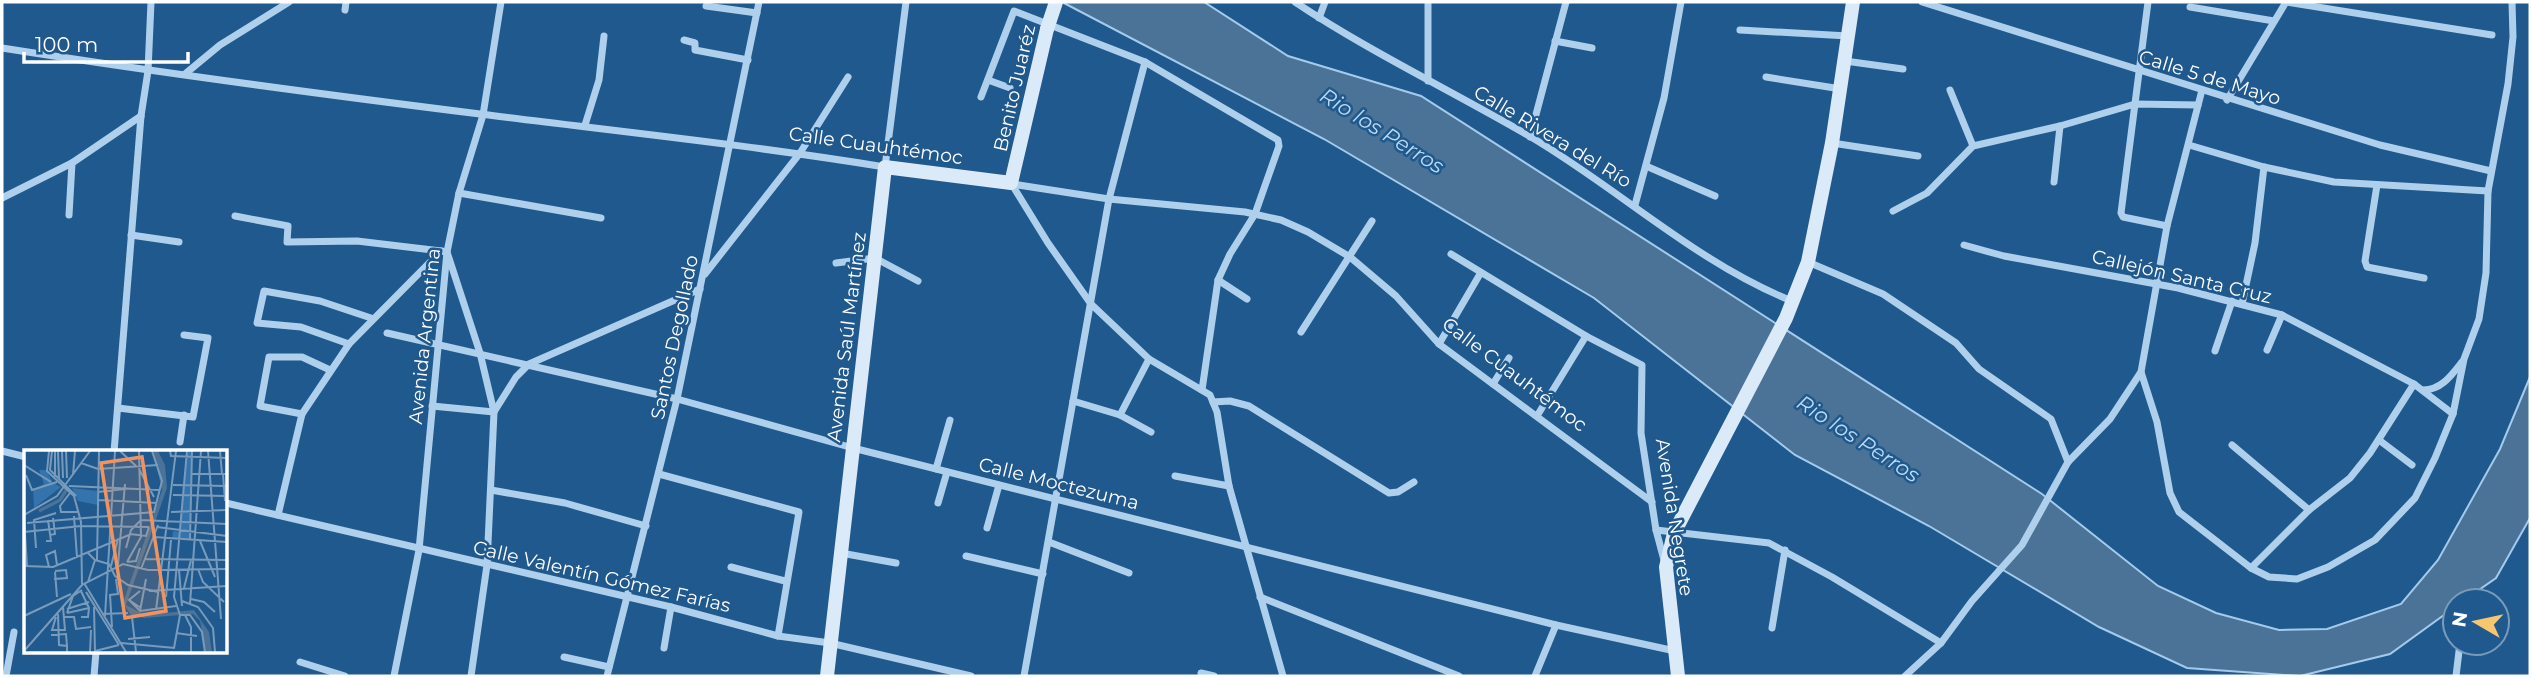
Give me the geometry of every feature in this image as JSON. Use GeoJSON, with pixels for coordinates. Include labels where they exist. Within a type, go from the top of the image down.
{"type":"FeatureCollection","features":[{"type":"Feature","properties":{"kind":"street"},"geometry":{"type":"LineString","coordinates":[[114,450],[141,116],[148,71],[151,2]]}},
{"type":"Feature","properties":{"kind":"street"},"geometry":{"type":"LineString","coordinates":[[185,74],[220,46],[289,2]]}},
{"type":"Feature","properties":{"kind":"street","name":"Avenida Argentina"},"geometry":{"type":"LineString","coordinates":[[394,676],[419,550],[444,252],[482,114],[500,2]]}},
{"type":"Feature","properties":{"kind":"street","name":"Santos Degollado"},"geometry":{"type":"LineString","coordinates":[[607,676],[677,399],[759,2]]}},
{"type":"Feature","properties":{"kind":"street","name":"Avenida Saúl Martínez"},"geometry":{"type":"LineString","coordinates":[[827,676],[905,2]]}},
{"type":"Feature","properties":{"kind":"street","name":"Benito Juaréz"},"geometry":{"type":"LineString","coordinates":[[1011,183],[1053,28],[1055,2]]}},
{"type":"Feature","properties":{"kind":"street","name":"Calle Rivera del Río"},"geometry":{"type":"LineString","coordinates":[[1294,2],[1428,81],[1531,137],[1635,205],[1729,272],[1792,301]]}},
{"type":"Feature","properties":{"kind":"street"},"geometry":{"type":"LineString","coordinates":[[1319,18],[1325,2]]}},
{"type":"Feature","properties":{"kind":"street"},"geometry":{"type":"LineString","coordinates":[[1428,2],[1428,81]]}},
{"type":"Feature","properties":{"kind":"street"},"geometry":{"type":"LineString","coordinates":[[1531,137],[1566,2]]}},
{"type":"Feature","properties":{"kind":"street"},"geometry":{"type":"LineString","coordinates":[[1635,205],[1664,99],[1681,2]]}},
{"type":"Feature","properties":{"kind":"street"},"geometry":{"type":"LineString","coordinates":[[1666,567],[1674,533],[1786,318],[1808,262],[1832,143],[1853,2]]}},
{"type":"Feature","properties":{"kind":"street","name":"Calle 5 de Mayo"},"geometry":{"type":"LineString","coordinates":[[1922,2],[2228,100],[2380,145],[2491,172]]}},
{"type":"Feature","properties":{"kind":"street"},"geometry":{"type":"LineString","coordinates":[[2148,2],[2121,213],[2123,216],[2167,226]]}},
{"type":"Feature","properties":{"kind":"street"},"geometry":{"type":"LineString","coordinates":[[2228,100],[2286,2],[2492,35]]}},
{"type":"Feature","properties":{"kind":"street"},"geometry":{"type":"LineString","coordinates":[[2141,372],[2157,422],[2170,493],[2179,512],[2251,568],[2269,577],[2297,579],[2328,567],[2375,540],[2415,498],[2453,414],[2464,359],[2479,319],[2486,274],[2488,191],[2508,84],[2513,37],[2512,2]]}},
{"type":"Feature","properties":{"kind":"street"},"geometry":{"type":"LineString","coordinates":[[706,6],[757,13]]}},
{"type":"Feature","properties":{"kind":"street"},"geometry":{"type":"LineString","coordinates":[[2190,7],[2274,21]]}},
{"type":"Feature","properties":{"kind":"street"},"geometry":{"type":"LineString","coordinates":[[981,97],[1014,11],[1145,62],[1278,139],[1279,146],[1255,214],[1230,254],[1218,280],[1202,390]]}},
{"type":"Feature","properties":{"kind":"street"},"geometry":{"type":"LineString","coordinates":[[1740,30],[1848,36]]}},
{"type":"Feature","properties":{"kind":"street"},"geometry":{"type":"LineString","coordinates":[[585,125],[598,80],[604,36]]}},
{"type":"Feature","properties":{"kind":"street"},"geometry":{"type":"LineString","coordinates":[[684,40],[695,43],[695,51],[748,61]]}},
{"type":"Feature","properties":{"kind":"street"},"geometry":{"type":"LineString","coordinates":[[1555,41],[1592,48]]}},
{"type":"Feature","properties":{"kind":"street","name":"Calle Cuauhtémoc"},"geometry":{"type":"LineString","coordinates":[[2,48],[148,71],[482,114],[731,142],[1109,199],[1255,214],[1281,220],[1308,232],[1350,257],[1396,296],[1439,344],[1651,502]]}},
{"type":"Feature","properties":{"kind":"street"},"geometry":{"type":"LineString","coordinates":[[1845,61],[1903,69]]}},
{"type":"Feature","properties":{"kind":"street"},"geometry":{"type":"LineString","coordinates":[[1024,676],[1109,199],[1145,62]]}},
{"type":"Feature","properties":{"kind":"street"},"geometry":{"type":"LineString","coordinates":[[703,277],[800,153],[848,77]]}},
{"type":"Feature","properties":{"kind":"street"},"geometry":{"type":"LineString","coordinates":[[1766,77],[1841,89]]}},
{"type":"Feature","properties":{"kind":"street"},"geometry":{"type":"LineString","coordinates":[[988,80],[1010,88]]}},
{"type":"Feature","properties":{"kind":"street"},"geometry":{"type":"LineString","coordinates":[[1950,90],[1973,146]]}},
{"type":"Feature","properties":{"kind":"street"},"geometry":{"type":"LineString","coordinates":[[1905,676],[1941,643],[1972,601],[2022,545],[2068,462],[2110,419],[2141,372],[2167,226],[2202,90]]}},
{"type":"Feature","properties":{"kind":"street"},"geometry":{"type":"LineString","coordinates":[[1893,211],[1927,193],[1973,146],[2060,126],[2136,104],[2199,105]]}},
{"type":"Feature","properties":{"kind":"street"},"geometry":{"type":"LineString","coordinates":[[2,198],[72,163],[141,116]]}},
{"type":"Feature","properties":{"kind":"street"},"geometry":{"type":"LineString","coordinates":[[2054,182],[2060,126]]}},
{"type":"Feature","properties":{"kind":"street"},"geometry":{"type":"LineString","coordinates":[[1832,143],[1918,156]]}},
{"type":"Feature","properties":{"kind":"street"},"geometry":{"type":"LineString","coordinates":[[2189,145],[2264,167],[2334,182],[2488,191]]}},
{"type":"Feature","properties":{"kind":"street"},"geometry":{"type":"LineString","coordinates":[[69,215],[72,163]]}},
{"type":"Feature","properties":{"kind":"street"},"geometry":{"type":"LineString","coordinates":[[1646,166],[1715,196]]}},
{"type":"Feature","properties":{"kind":"street"},"geometry":{"type":"LineString","coordinates":[[2242,304],[2255,243],[2264,167]]}},
{"type":"Feature","properties":{"kind":"street"},"geometry":{"type":"LineString","coordinates":[[1011,183],[1048,243],[1091,304],[1149,359],[1202,390],[1213,402],[1229,486],[1283,676]]}},
{"type":"Feature","properties":{"kind":"street"},"geometry":{"type":"LineString","coordinates":[[2377,185],[2365,261],[2367,267],[2424,278]]}},
{"type":"Feature","properties":{"kind":"street"},"geometry":{"type":"LineString","coordinates":[[459,193],[601,218]]}},
{"type":"Feature","properties":{"kind":"street"},"geometry":{"type":"LineString","coordinates":[[235,216],[288,226],[287,242],[357,241],[444,252]]}},
{"type":"Feature","properties":{"kind":"street"},"geometry":{"type":"LineString","coordinates":[[1301,332],[1372,221]]}},
{"type":"Feature","properties":{"kind":"street"},"geometry":{"type":"LineString","coordinates":[[131,236],[179,242]]}},
{"type":"Feature","properties":{"kind":"street","name":"Callejón Santa Cruz"},"geometry":{"type":"LineString","coordinates":[[1964,245],[2004,256],[2155,283],[2282,315],[2414,384],[2453,414]]}},
{"type":"Feature","properties":{"kind":"street"},"geometry":{"type":"LineString","coordinates":[[278,515],[302,414],[348,344],[371,318],[444,252]]}},
{"type":"Feature","properties":{"kind":"street"},"geometry":{"type":"LineString","coordinates":[[444,252],[480,353],[494,412],[487,565],[471,676]]}},
{"type":"Feature","properties":{"kind":"street"},"geometry":{"type":"LineString","coordinates":[[1451,254],[1586,336],[1537,416]]}},
{"type":"Feature","properties":{"kind":"street"},"geometry":{"type":"LineString","coordinates":[[836,263],[876,258],[918,281]]}},
{"type":"Feature","properties":{"kind":"street"},"geometry":{"type":"LineString","coordinates":[[1808,262],[1883,295],[1956,343],[1979,369],[2052,419],[2068,462]]}},
{"type":"Feature","properties":{"kind":"street"},"geometry":{"type":"LineString","coordinates":[[1439,344],[1480,274]]}},
{"type":"Feature","properties":{"kind":"street"},"geometry":{"type":"LineString","coordinates":[[1218,280],[1247,299]]}},
{"type":"Feature","properties":{"kind":"street"},"geometry":{"type":"LineString","coordinates":[[494,412],[516,377],[529,364],[700,289]]}},
{"type":"Feature","properties":{"kind":"street"},"geometry":{"type":"LineString","coordinates":[[348,344],[301,327],[257,323],[264,291],[320,301],[371,318]]}},
{"type":"Feature","properties":{"kind":"street"},"geometry":{"type":"LineString","coordinates":[[2215,351],[2232,301]]}},
{"type":"Feature","properties":{"kind":"street"},"geometry":{"type":"LineString","coordinates":[[2267,350],[2282,315]]}},
{"type":"Feature","properties":{"kind":"street","name":"Calle Moctezuma"},"geometry":{"type":"LineString","coordinates":[[387,333],[677,399],[947,472],[1556,625],[1675,651]]}},
{"type":"Feature","properties":{"kind":"street"},"geometry":{"type":"LineString","coordinates":[[118,408],[193,416],[208,338],[184,335]]}},
{"type":"Feature","properties":{"kind":"street","name":"Avenida Negrete"},"geometry":{"type":"LineString","coordinates":[[1586,336],[1642,365],[1641,433],[1656,530],[1666,567],[1678,676]]}},
{"type":"Feature","properties":{"kind":"street"},"geometry":{"type":"LineString","coordinates":[[302,414],[260,406],[269,356],[302,357],[330,370]]}},
{"type":"Feature","properties":{"kind":"street"},"geometry":{"type":"LineString","coordinates":[[1493,384],[1509,358]]}},
{"type":"Feature","properties":{"kind":"street"},"geometry":{"type":"LineString","coordinates":[[1120,415],[1149,359]]}},
{"type":"Feature","properties":{"kind":"street"},"geometry":{"type":"LineString","coordinates":[[2423,390],[2431,390],[2448,381],[2464,359]]}},
{"type":"Feature","properties":{"kind":"street"},"geometry":{"type":"LineString","coordinates":[[2251,568],[2309,510],[2350,478],[2379,440],[2414,384]]}},
{"type":"Feature","properties":{"kind":"street"},"geometry":{"type":"LineString","coordinates":[[1073,401],[1120,415],[1151,432]]}},
{"type":"Feature","properties":{"kind":"street"},"geometry":{"type":"LineString","coordinates":[[1213,402],[1230,401],[1249,406],[1388,493],[1398,492],[1414,482]]}},
{"type":"Feature","properties":{"kind":"street"},"geometry":{"type":"LineString","coordinates":[[432,406],[494,412]]}},
{"type":"Feature","properties":{"kind":"street"},"geometry":{"type":"LineString","coordinates":[[180,442],[184,415]]}},
{"type":"Feature","properties":{"kind":"street"},"geometry":{"type":"LineString","coordinates":[[936,469],[950,420]]}},
{"type":"Feature","properties":{"kind":"street"},"geometry":{"type":"LineString","coordinates":[[2379,440],[2412,466]]}},
{"type":"Feature","properties":{"kind":"street"},"geometry":{"type":"LineString","coordinates":[[2232,445],[2309,510]]}},
{"type":"Feature","properties":{"kind":"street"},"geometry":{"type":"LineString","coordinates":[[2,451],[24,456]]}},
{"type":"Feature","properties":{"kind":"street"},"geometry":{"type":"LineString","coordinates":[[938,503],[947,472]]}},
{"type":"Feature","properties":{"kind":"street"},"geometry":{"type":"LineString","coordinates":[[659,474],[799,512],[785,581],[778,636]]}},
{"type":"Feature","properties":{"kind":"street"},"geometry":{"type":"LineString","coordinates":[[1175,476],[1229,486]]}},
{"type":"Feature","properties":{"kind":"street"},"geometry":{"type":"LineString","coordinates":[[987,528],[999,485]]}},
{"type":"Feature","properties":{"kind":"street"},"geometry":{"type":"LineString","coordinates":[[491,489],[565,503],[646,526]]}},
{"type":"Feature","properties":{"kind":"street","name":"Calle Valentín Gómez Farías"},"geometry":{"type":"LineString","coordinates":[[228,503],[419,550],[628,596],[778,636],[830,643],[971,676]]}},
{"type":"Feature","properties":{"kind":"street"},"geometry":{"type":"LineString","coordinates":[[1656,530],[1756,540],[1785,550],[1941,643]]}},
{"type":"Feature","properties":{"kind":"street"},"geometry":{"type":"LineString","coordinates":[[1049,542],[1129,573]]}},
{"type":"Feature","properties":{"kind":"street"},"geometry":{"type":"LineString","coordinates":[[1772,628],[1785,550]]}},
{"type":"Feature","properties":{"kind":"street"},"geometry":{"type":"LineString","coordinates":[[841,553],[897,563]]}},
{"type":"Feature","properties":{"kind":"street"},"geometry":{"type":"LineString","coordinates":[[966,556],[1043,575]]}},
{"type":"Feature","properties":{"kind":"street"},"geometry":{"type":"LineString","coordinates":[[731,567],[785,581]]}},
{"type":"Feature","properties":{"kind":"street"},"geometry":{"type":"LineString","coordinates":[[1260,597],[1460,676]]}},
{"type":"Feature","properties":{"kind":"street"},"geometry":{"type":"LineString","coordinates":[[664,648],[671,607]]}},
{"type":"Feature","properties":{"kind":"street"},"geometry":{"type":"LineString","coordinates":[[1535,676],[1556,625]]}},
{"type":"Feature","properties":{"kind":"street"},"geometry":{"type":"LineString","coordinates":[[6,676],[14,632]]}},
{"type":"Feature","properties":{"kind":"street"},"geometry":{"type":"LineString","coordinates":[[94,676],[96,654]]}},
{"type":"Feature","properties":{"kind":"street"},"geometry":{"type":"LineString","coordinates":[[564,657],[609,667]]}},
{"type":"Feature","properties":{"kind":"street"},"geometry":{"type":"LineString","coordinates":[[2456,676],[2458,657]]}},
{"type":"Feature","properties":{"kind":"street"},"geometry":{"type":"LineString","coordinates":[[300,662],[345,676]]}},
{"type":"Feature","properties":{"kind":"street"},"geometry":{"type":"LineString","coordinates":[[1201,673],[1214,676]]}},
{"type":"Feature","properties":{"kind":"water","name":"Rio los Perros"},"geometry":{"type":"Polygon","coordinates":[[[1062,2],[1204,2],[1288,56],[1421,96],[2042,494],[2158,586],[2216,613],[2279,630],[2327,629],[2401,604],[2438,560],[2500,449],[2530,377],[2530,518],[2496,578],[2483,587],[2441,587],[2441,617],[2390,654],[2300,676],[2187,668],[2099,627],[1929,526],[1795,455],[1594,298],[1324,139],[1062,2]]]}}]}
